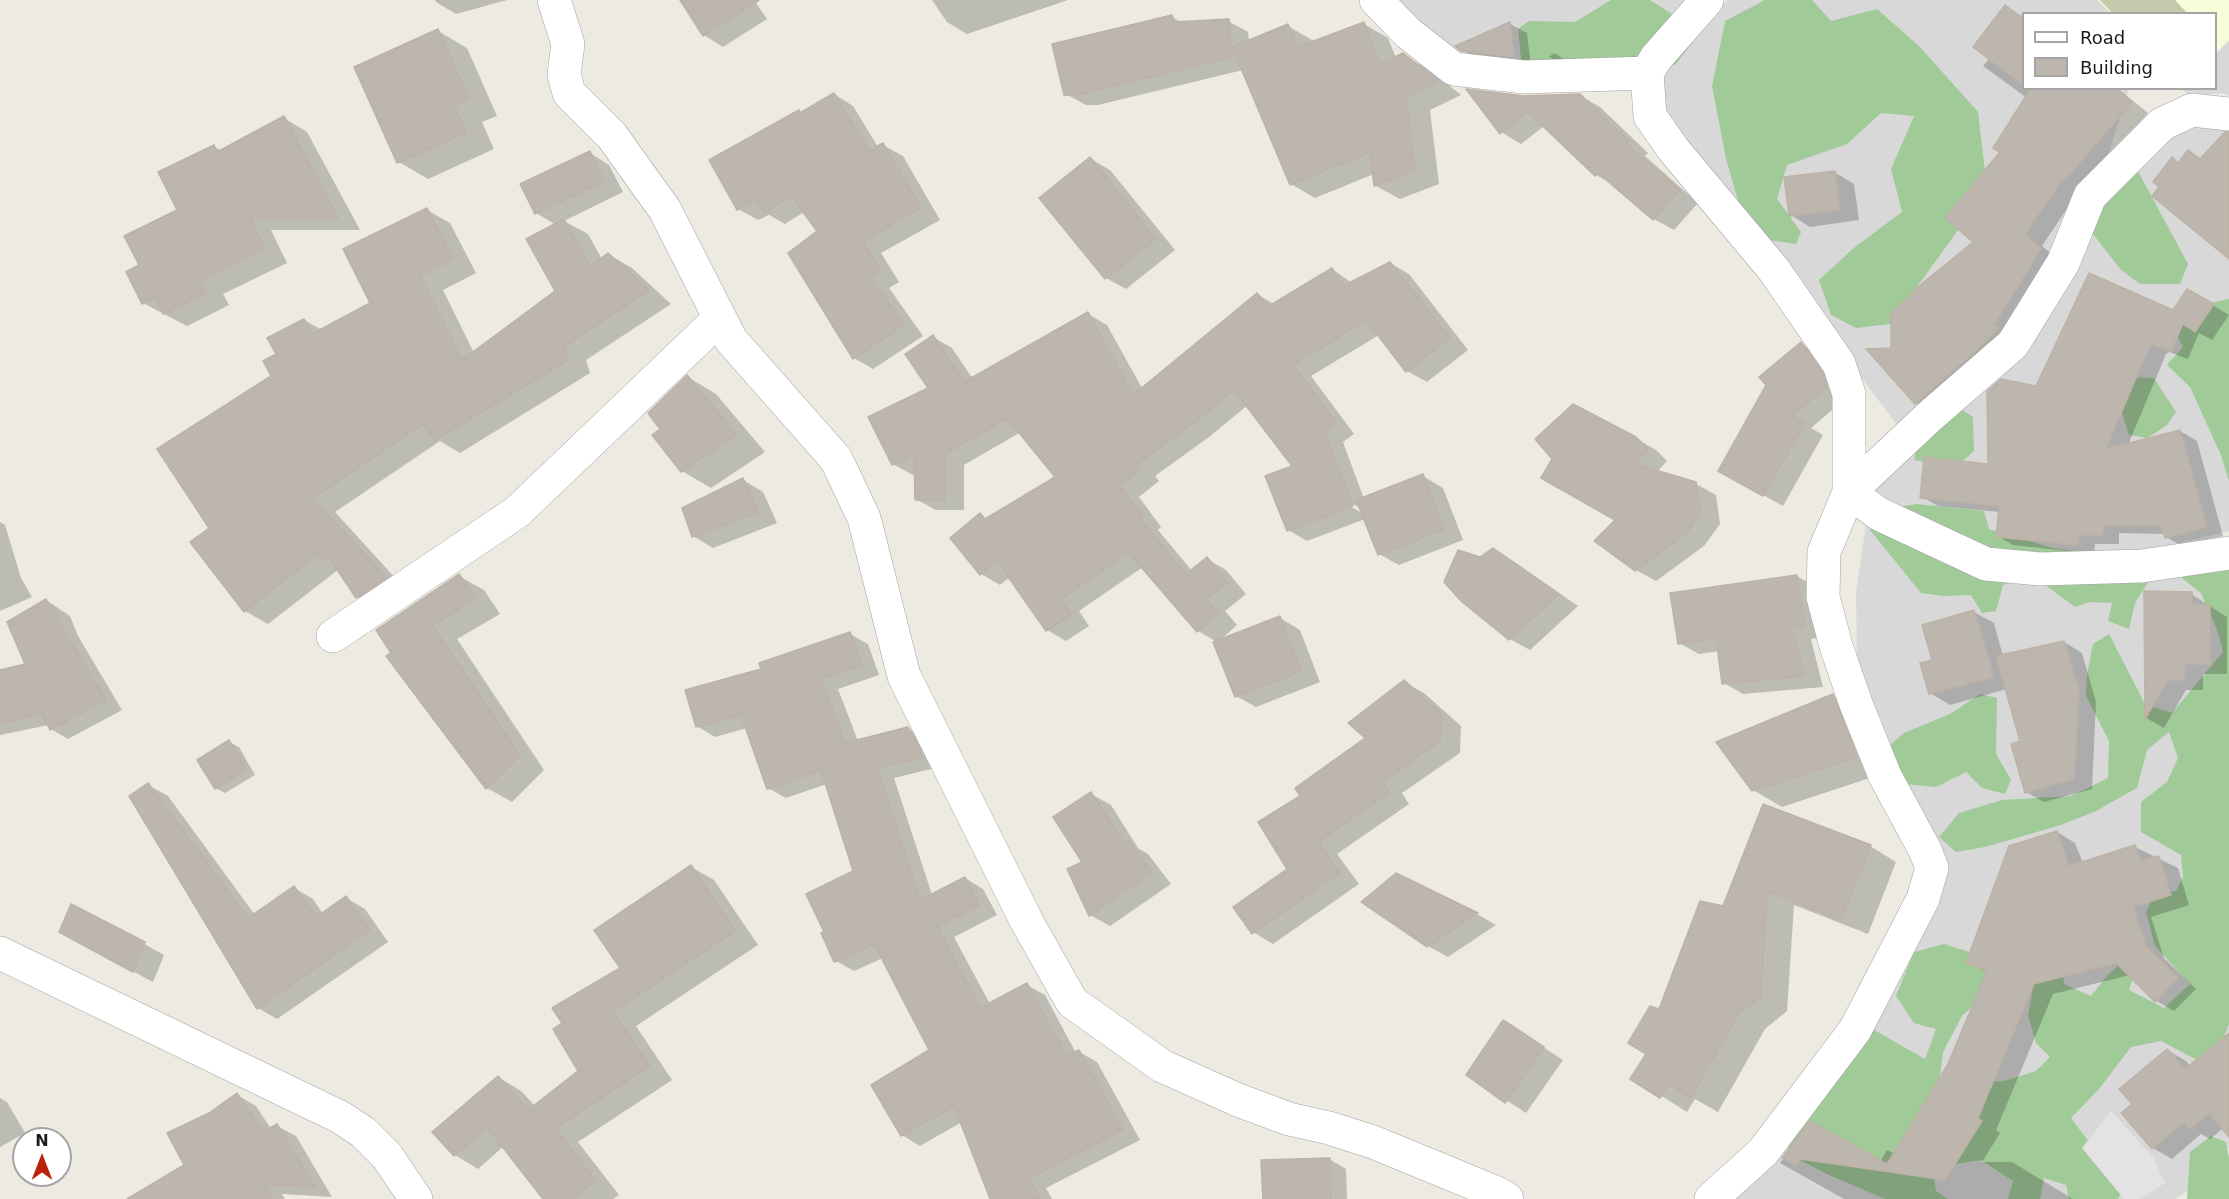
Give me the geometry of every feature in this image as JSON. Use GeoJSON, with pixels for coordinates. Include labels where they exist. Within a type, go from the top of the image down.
{"type":"FeatureCollection","features":[{"type":"Feature","properties":{"kind":"street"},"geometry":{"type":"LineString","coordinates":[[554,0],[568,44],[564,74],[569,93],[612,136],[665,210],[731,340],[836,459],[864,518],[904,676],[1027,922],[1072,1002],[1162,1066],[1238,1100],[1289,1119],[1329,1128],[1373,1142],[1497,1192],[1507,1199]]}},
{"type":"Feature","properties":{"kind":"street"},"geometry":{"type":"LineString","coordinates":[[1376,0],[1408,33],[1454,69],[1524,77],[1647,74]]}},
{"type":"Feature","properties":{"kind":"street"},"geometry":{"type":"LineString","coordinates":[[1707,0],[1656,58],[1647,74],[1650,116],[1673,149],[1774,270],[1839,364],[1849,394],[1849,492],[1824,552],[1823,597],[1836,646],[1868,735],[1885,776],[1925,850],[1932,868],[1923,899],[1855,1030],[1763,1152],[1711,1199]]}},
{"type":"Feature","properties":{"kind":"street"},"geometry":{"type":"LineString","coordinates":[[1849,492],[1930,416],[2013,344],[2063,263],[2090,196],[2162,124],[2192,110],[2229,114]]}},
{"type":"Feature","properties":{"kind":"street"},"geometry":{"type":"LineString","coordinates":[[333,636],[517,512],[720,318]]}},
{"type":"Feature","properties":{"kind":"street"},"geometry":{"type":"LineString","coordinates":[[1849,492],[1879,514],[1986,564],[2040,569],[2142,566],[2229,553]]}},
{"type":"Feature","properties":{"kind":"street"},"geometry":{"type":"LineString","coordinates":[[0,952],[340,1117],[363,1132],[387,1156],[416,1199]]}},
{"type":"Feature","properties":{"kind":"shaded area"},"geometry":{"type":"Polygon","coordinates":[[[1391,0],[1698,0],[1640,63],[1470,65],[1391,0]]]}},
{"type":"Feature","properties":{"kind":"shaded area"},"geometry":{"type":"Polygon","coordinates":[[[1728,0],[2098,0],[2110,12],[2022,12],[2022,90],[2129,90],[2103,171],[2013,325],[1901,430],[1669,124],[1658,93],[1664,64],[1703,21],[1728,0]]]}},
{"type":"Feature","properties":{"kind":"shaded area"},"geometry":{"type":"Polygon","coordinates":[[[2098,0],[2229,0],[2229,40],[2217,52],[2217,12],[2110,12],[2098,0]]]}},
{"type":"Feature","properties":{"kind":"shaded area"},"geometry":{"type":"Polygon","coordinates":[[[2229,40],[2229,96],[2223,93],[2190,97],[2184,90],[2217,90],[2217,52],[2229,40]]]}},
{"type":"Feature","properties":{"kind":"shaded area"},"geometry":{"type":"Polygon","coordinates":[[[2177,125],[2229,128],[2229,328],[2191,367],[2229,478],[2229,531],[2159,548],[2141,556],[1992,556],[1864,490],[2022,346],[2105,196],[2177,125]]]}},
{"type":"Feature","properties":{"kind":"shaded area"},"geometry":{"type":"Polygon","coordinates":[[[1866,525],[1984,569],[2229,563],[2229,1148],[2182,1195],[2175,1199],[1725,1199],[1934,894],[1857,661],[1856,593],[1866,525]]]}},
{"type":"Feature","properties":{"kind":"shaded area"},"geometry":{"type":"Polygon","coordinates":[[[2111,1111],[2153,1157],[2165,1183],[2141,1199],[2124,1199],[2082,1148],[2111,1111]]]}},
{"type":"Feature","properties":{"kind":"green space"},"geometry":{"type":"Polygon","coordinates":[[[1611,0],[1650,0],[1700,32],[1676,64],[1628,83],[1529,68],[1521,59],[1518,29],[1529,21],[1575,22],[1611,0]]]}},
{"type":"Feature","properties":{"kind":"green space"},"geometry":{"type":"Polygon","coordinates":[[[1765,0],[1812,0],[1831,21],[1877,9],[1920,47],[1978,112],[1985,171],[1972,211],[1890,324],[1856,328],[1831,315],[1819,280],[1855,247],[1902,212],[1891,169],[1914,116],[1881,113],[1847,144],[1787,165],[1777,199],[1801,232],[1796,244],[1769,240],[1742,214],[1726,159],[1712,86],[1725,21],[1765,0]]]}},
{"type":"Feature","properties":{"kind":"green space"},"geometry":{"type":"Polygon","coordinates":[[[2139,173],[2188,264],[2180,284],[2140,284],[2121,270],[2089,229],[2123,175],[2139,173]]]}},
{"type":"Feature","properties":{"kind":"green space"},"geometry":{"type":"Polygon","coordinates":[[[2229,299],[2229,481],[2221,455],[2190,387],[2167,365],[2183,347],[2172,328],[2190,323],[2215,302],[2229,299]]]}},
{"type":"Feature","properties":{"kind":"green space"},"geometry":{"type":"Polygon","coordinates":[[[2122,377],[2154,378],[2176,412],[2166,426],[2147,438],[2129,435],[2115,391],[2122,377]]]}},
{"type":"Feature","properties":{"kind":"green space"},"geometry":{"type":"Polygon","coordinates":[[[1958,407],[1973,417],[1974,451],[1956,467],[1914,460],[1919,439],[1958,407]]]}},
{"type":"Feature","properties":{"kind":"green space"},"geometry":{"type":"Polygon","coordinates":[[[1879,501],[1897,507],[1917,504],[1984,511],[1989,529],[2053,548],[2127,558],[2151,578],[2135,603],[2129,629],[2108,621],[2112,603],[2089,602],[2075,607],[2033,576],[2003,585],[1996,611],[1982,613],[1971,595],[1944,596],[1921,593],[1870,530],[1879,501]]]}},
{"type":"Feature","properties":{"kind":"green space"},"geometry":{"type":"Polygon","coordinates":[[[2229,546],[2229,1024],[2224,1037],[2229,1049],[2210,1067],[2161,1041],[2131,1047],[2099,1089],[2071,1118],[2101,1158],[2126,1184],[2118,1199],[2069,1199],[2066,1185],[2044,1178],[2040,1199],[2008,1199],[2013,1181],[1981,1160],[1933,1168],[1936,1191],[1948,1199],[1885,1199],[1790,1155],[1786,1136],[1869,1027],[1925,1059],[1936,1029],[1914,1023],[1896,996],[1914,952],[1944,944],[1982,956],[1990,991],[1962,1016],[1943,1052],[1940,1077],[1973,1082],[2004,1081],[2036,1071],[2050,1057],[2036,1043],[2028,1016],[2033,988],[2024,966],[2062,959],[2064,984],[2091,996],[2125,959],[2136,967],[2129,990],[2164,1008],[2190,984],[2155,946],[2146,912],[2155,893],[2176,891],[2183,877],[2181,855],[2141,832],[2141,802],[2167,782],[2178,758],[2169,732],[2147,750],[2137,788],[2096,811],[2061,825],[1985,847],[1956,852],[1939,837],[1959,813],[2002,800],[2071,796],[2108,778],[2109,741],[2086,696],[2087,675],[2093,644],[2109,634],[2145,704],[2172,713],[2223,652],[2218,632],[2201,593],[2182,578],[2229,546]]]}},
{"type":"Feature","properties":{"kind":"green space"},"geometry":{"type":"Polygon","coordinates":[[[1980,694],[1997,698],[1996,754],[2011,780],[2005,794],[1982,788],[1966,772],[1936,787],[1904,784],[1884,750],[1904,733],[1950,714],[1980,694]]]}},
{"type":"Feature","properties":{"kind":"green space"},"geometry":{"type":"Polygon","coordinates":[[[2211,1136],[2226,1142],[2229,1158],[2229,1199],[2187,1199],[2190,1152],[2211,1136]]]}},
{"type":"Feature","properties":{"kind":"building"},"geometry":{"type":"Polygon","coordinates":[[[680,0],[759,0],[703,36],[680,0]]]}},
{"type":"Feature","properties":{"kind":"building"},"geometry":{"type":"Polygon","coordinates":[[[2005,5],[2022,18],[2022,84],[1973,47],[2005,5]]]}},
{"type":"Feature","properties":{"kind":"building"},"geometry":{"type":"Polygon","coordinates":[[[1172,15],[1174,22],[1229,19],[1231,57],[1078,95],[1064,95],[1052,44],[1172,15]]]}},
{"type":"Feature","properties":{"kind":"building"},"geometry":{"type":"Polygon","coordinates":[[[1364,22],[1380,64],[1403,53],[1438,81],[1406,96],[1415,170],[1374,186],[1370,152],[1290,185],[1232,47],[1288,24],[1298,47],[1364,22]]]}},
{"type":"Feature","properties":{"kind":"building"},"geometry":{"type":"Polygon","coordinates":[[[1510,22],[1514,57],[1461,51],[1455,46],[1510,22]]]}},
{"type":"Feature","properties":{"kind":"building"},"geometry":{"type":"Polygon","coordinates":[[[438,29],[469,99],[454,106],[466,132],[397,163],[354,67],[438,29]]]}},
{"type":"Feature","properties":{"kind":"building"},"geometry":{"type":"Polygon","coordinates":[[[1466,89],[1524,96],[1580,94],[1629,141],[1626,144],[1680,190],[1653,220],[1598,173],[1595,176],[1528,112],[1500,134],[1466,89]]]}},
{"type":"Feature","properties":{"kind":"building"},"geometry":{"type":"Polygon","coordinates":[[[2030,90],[2118,90],[2132,102],[2064,181],[2062,180],[2025,234],[2041,248],[1994,325],[1999,328],[1915,404],[1866,349],[1891,348],[1891,313],[1913,291],[1973,242],[1945,218],[2000,152],[1993,148],[2030,90]]]}},
{"type":"Feature","properties":{"kind":"building"},"geometry":{"type":"Polygon","coordinates":[[[834,93],[869,151],[883,143],[921,208],[863,241],[880,270],[870,276],[904,325],[853,359],[788,253],[817,231],[791,196],[764,214],[756,200],[737,210],[709,160],[834,93]]]}},
{"type":"Feature","properties":{"kind":"building"},"geometry":{"type":"Polygon","coordinates":[[[284,116],[338,218],[250,218],[265,249],[201,281],[207,292],[163,314],[155,297],[142,304],[126,272],[139,265],[124,236],[177,210],[158,172],[214,145],[217,152],[284,116]]]}},
{"type":"Feature","properties":{"kind":"building"},"geometry":{"type":"Polygon","coordinates":[[[2225,132],[2229,132],[2229,259],[2152,196],[2159,187],[2153,182],[2172,157],[2178,163],[2188,150],[2200,159],[2225,132]]]}},
{"type":"Feature","properties":{"kind":"building"},"geometry":{"type":"Polygon","coordinates":[[[590,151],[604,181],[535,214],[520,184],[590,151]]]}},
{"type":"Feature","properties":{"kind":"building"},"geometry":{"type":"Polygon","coordinates":[[[1090,157],[1156,239],[1105,279],[1039,198],[1090,157]]]}},
{"type":"Feature","properties":{"kind":"building"},"geometry":{"type":"Polygon","coordinates":[[[1835,171],[1840,210],[1789,216],[1784,177],[1835,171]]]}},
{"type":"Feature","properties":{"kind":"building"},"geometry":{"type":"Polygon","coordinates":[[[427,208],[453,259],[420,276],[462,360],[555,291],[526,239],[564,219],[590,266],[608,253],[649,290],[564,346],[568,360],[435,440],[423,424],[313,498],[386,578],[356,598],[328,556],[323,560],[318,554],[244,612],[190,542],[209,528],[157,449],[271,376],[263,361],[276,354],[267,338],[304,319],[312,334],[370,303],[343,249],[427,208]]]}},
{"type":"Feature","properties":{"kind":"building"},"geometry":{"type":"Polygon","coordinates":[[[1390,262],[1450,338],[1406,372],[1366,320],[1293,365],[1336,422],[1324,431],[1353,506],[1287,531],[1265,476],[1292,466],[1234,390],[1190,426],[1137,464],[1141,469],[1120,486],[1143,515],[1139,518],[1186,574],[1207,557],[1227,583],[1207,599],[1219,614],[1197,632],[1129,553],[1061,599],[1071,615],[1046,631],[997,561],[980,575],[950,538],[980,513],[985,519],[1055,477],[1007,418],[945,454],[945,500],[915,500],[914,454],[892,465],[868,417],[928,388],[905,354],[933,335],[964,382],[1088,312],[1133,395],[1257,293],[1269,306],[1332,268],[1343,286],[1390,262]]]}},
{"type":"Feature","properties":{"kind":"building"},"geometry":{"type":"Polygon","coordinates":[[[2089,273],[2173,310],[2187,289],[2214,304],[2195,332],[2183,324],[2171,351],[2150,345],[2106,449],[2180,430],[2207,527],[2165,538],[2161,526],[2103,525],[2103,535],[2079,535],[2078,545],[1996,537],[1999,506],[1920,498],[1924,457],[1988,464],[1987,391],[2001,379],[2036,386],[2089,273]]]}},
{"type":"Feature","properties":{"kind":"building"},"geometry":{"type":"Polygon","coordinates":[[[1801,342],[1822,372],[1827,387],[1792,416],[1805,423],[1763,496],[1718,471],[1766,385],[1759,377],[1801,342]]]}},
{"type":"Feature","properties":{"kind":"building"},"geometry":{"type":"Polygon","coordinates":[[[687,375],[737,435],[681,472],[652,435],[660,429],[648,413],[687,375]]]}},
{"type":"Feature","properties":{"kind":"building"},"geometry":{"type":"Polygon","coordinates":[[[1573,404],[1636,437],[1648,449],[1635,464],[1696,482],[1700,512],[1687,533],[1635,571],[1594,541],[1615,520],[1541,478],[1552,459],[1535,439],[1573,404]]]}},
{"type":"Feature","properties":{"kind":"building"},"geometry":{"type":"Polygon","coordinates":[[[1423,474],[1444,529],[1378,555],[1356,500],[1423,474]]]}},
{"type":"Feature","properties":{"kind":"building"},"geometry":{"type":"Polygon","coordinates":[[[743,478],[759,512],[692,537],[682,508],[743,478]]]}},
{"type":"Feature","properties":{"kind":"building"},"geometry":{"type":"Polygon","coordinates":[[[1493,548],[1559,594],[1509,640],[1461,601],[1444,582],[1458,550],[1480,557],[1493,548]]]}},
{"type":"Feature","properties":{"kind":"building"},"geometry":{"type":"Polygon","coordinates":[[[459,574],[476,599],[432,625],[520,755],[486,789],[386,656],[391,653],[376,630],[459,574]]]}},
{"type":"Feature","properties":{"kind":"building"},"geometry":{"type":"Polygon","coordinates":[[[1797,575],[1805,626],[1792,628],[1804,676],[1722,684],[1716,638],[1678,644],[1670,593],[1797,575]]]}},
{"type":"Feature","properties":{"kind":"building"},"geometry":{"type":"Polygon","coordinates":[[[2144,591],[2192,592],[2192,605],[2210,605],[2210,664],[2185,664],[2185,680],[2168,680],[2145,719],[2144,591]]]}},
{"type":"Feature","properties":{"kind":"building"},"geometry":{"type":"Polygon","coordinates":[[[46,599],[50,606],[53,605],[61,625],[106,700],[50,730],[42,714],[0,723],[0,670],[25,664],[7,622],[46,599]]]}},
{"type":"Feature","properties":{"kind":"building"},"geometry":{"type":"Polygon","coordinates":[[[1974,610],[1994,677],[1929,694],[1920,663],[1932,660],[1922,625],[1974,610]]]}},
{"type":"Feature","properties":{"kind":"building"},"geometry":{"type":"Polygon","coordinates":[[[1280,616],[1301,671],[1235,697],[1213,642],[1280,616]]]}},
{"type":"Feature","properties":{"kind":"building"},"geometry":{"type":"Polygon","coordinates":[[[850,632],[862,665],[821,679],[845,743],[908,727],[920,749],[922,757],[877,768],[920,900],[965,877],[979,905],[937,926],[980,1008],[1027,983],[1067,1056],[1079,1050],[1123,1129],[1029,1178],[1040,1199],[990,1199],[954,1106],[901,1136],[871,1085],[929,1050],[874,944],[834,962],[821,933],[824,932],[806,894],[853,871],[821,770],[767,789],[741,715],[696,727],[685,690],[761,669],[759,663],[850,632]]]}},
{"type":"Feature","properties":{"kind":"building"},"geometry":{"type":"Polygon","coordinates":[[[2064,641],[2079,691],[2074,779],[2025,793],[2011,744],[2020,741],[1996,656],[2064,641]]]}},
{"type":"Feature","properties":{"kind":"building"},"geometry":{"type":"Polygon","coordinates":[[[1404,680],[1442,714],[1440,741],[1383,782],[1390,792],[1318,842],[1340,873],[1252,934],[1233,907],[1287,869],[1258,822],[1300,796],[1295,788],[1365,738],[1348,723],[1404,680]]]}},
{"type":"Feature","properties":{"kind":"building"},"geometry":{"type":"Polygon","coordinates":[[[1833,694],[1857,757],[1752,791],[1716,742],[1833,694]]]}},
{"type":"Feature","properties":{"kind":"building"},"geometry":{"type":"Polygon","coordinates":[[[229,740],[246,769],[215,789],[197,760],[229,740]]]}},
{"type":"Feature","properties":{"kind":"building"},"geometry":{"type":"Polygon","coordinates":[[[148,783],[248,918],[294,886],[316,917],[346,896],[370,930],[257,1009],[129,796],[148,783]]]}},
{"type":"Feature","properties":{"kind":"building"},"geometry":{"type":"Polygon","coordinates":[[[1091,792],[1124,843],[1128,840],[1152,873],[1089,916],[1067,869],[1082,862],[1053,817],[1091,792]]]}},
{"type":"Feature","properties":{"kind":"building"},"geometry":{"type":"Polygon","coordinates":[[[1763,804],[1871,845],[1841,920],[1767,891],[1761,996],[1738,1014],[1691,1098],[1669,1084],[1660,1098],[1630,1079],[1646,1054],[1628,1043],[1650,1006],[1659,1009],[1700,901],[1723,906],[1763,804]]]}},
{"type":"Feature","properties":{"kind":"building"},"geometry":{"type":"Polygon","coordinates":[[[2057,831],[2069,866],[2135,845],[2141,861],[2159,856],[2171,895],[2133,907],[2146,946],[2178,978],[2155,1002],[2116,963],[2034,984],[1978,1118],[1982,1121],[1945,1180],[1800,1159],[1797,1166],[1782,1158],[1810,1121],[1887,1164],[1948,1064],[1987,971],[1966,963],[2009,846],[2057,831]]]}},
{"type":"Feature","properties":{"kind":"building"},"geometry":{"type":"Polygon","coordinates":[[[691,865],[735,931],[613,1012],[650,1066],[555,1128],[596,1181],[573,1199],[543,1199],[487,1127],[454,1156],[432,1132],[498,1076],[528,1110],[578,1071],[553,1029],[562,1023],[552,1008],[620,968],[594,930],[691,865]]]}},
{"type":"Feature","properties":{"kind":"building"},"geometry":{"type":"Polygon","coordinates":[[[1396,873],[1478,913],[1427,947],[1361,902],[1396,873]]]}},
{"type":"Feature","properties":{"kind":"building"},"geometry":{"type":"Polygon","coordinates":[[[71,904],[145,942],[133,972],[59,932],[71,904]]]}},
{"type":"Feature","properties":{"kind":"building"},"geometry":{"type":"Polygon","coordinates":[[[1503,1020],[1544,1047],[1505,1103],[1466,1075],[1503,1020]]]}},
{"type":"Feature","properties":{"kind":"building"},"geometry":{"type":"Polygon","coordinates":[[[2229,1033],[2229,1137],[2209,1113],[2190,1129],[2184,1122],[2152,1149],[2121,1113],[2132,1104],[2119,1089],[2167,1049],[2185,1069],[2229,1033]]]}},
{"type":"Feature","properties":{"kind":"building"},"geometry":{"type":"Polygon","coordinates":[[[237,1093],[263,1132],[277,1124],[315,1187],[265,1184],[273,1199],[127,1199],[184,1165],[167,1133],[209,1113],[237,1093]]]}},
{"type":"Feature","properties":{"kind":"building"},"geometry":{"type":"Polygon","coordinates":[[[1330,1158],[1331,1199],[1263,1199],[1261,1160],[1330,1158]]]}}]}
